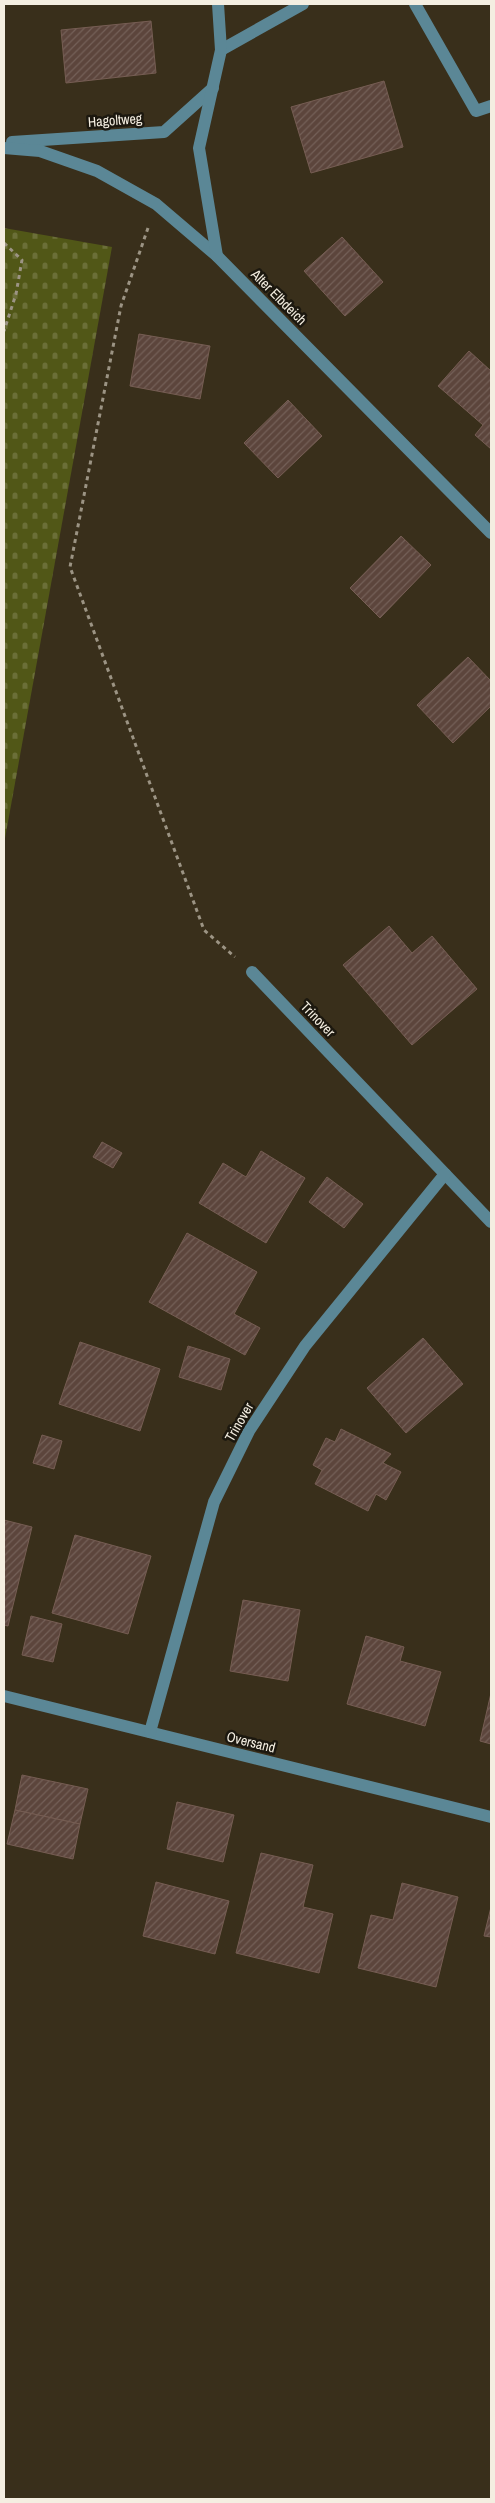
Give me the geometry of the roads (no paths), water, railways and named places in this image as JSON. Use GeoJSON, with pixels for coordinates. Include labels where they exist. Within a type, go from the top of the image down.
{"type":"FeatureCollection","features":[{"type":"Feature","properties":{"kind":"street"},"geometry":{"type":"LineString","coordinates":[[217,256],[199,148],[221,50],[218,4]]}},
{"type":"Feature","properties":{"kind":"street"},"geometry":{"type":"LineString","coordinates":[[221,50],[302,4]]}},
{"type":"Feature","properties":{"kind":"street"},"geometry":{"type":"LineString","coordinates":[[415,4],[476,111],[491,106]]}},
{"type":"Feature","properties":{"kind":"street","name":"Hagoltweg"},"geometry":{"type":"LineString","coordinates":[[4,143],[164,132],[212,88]]}},
{"type":"Feature","properties":{"kind":"street","name":"Alter Elbdeich"},"geometry":{"type":"LineString","coordinates":[[4,148],[40,151],[97,171],[156,204],[217,256],[491,533]]}},
{"type":"Feature","properties":{"kind":"street","name":"Trinover"},"geometry":{"type":"LineString","coordinates":[[252,972],[491,1222]]}},
{"type":"Feature","properties":{"kind":"street","name":"Trinover"},"geometry":{"type":"LineString","coordinates":[[150,1732],[214,1502],[249,1431],[305,1346],[445,1174]]}},
{"type":"Feature","properties":{"kind":"street","name":"Oversand"},"geometry":{"type":"LineString","coordinates":[[4,1696],[491,1817]]}}]}
